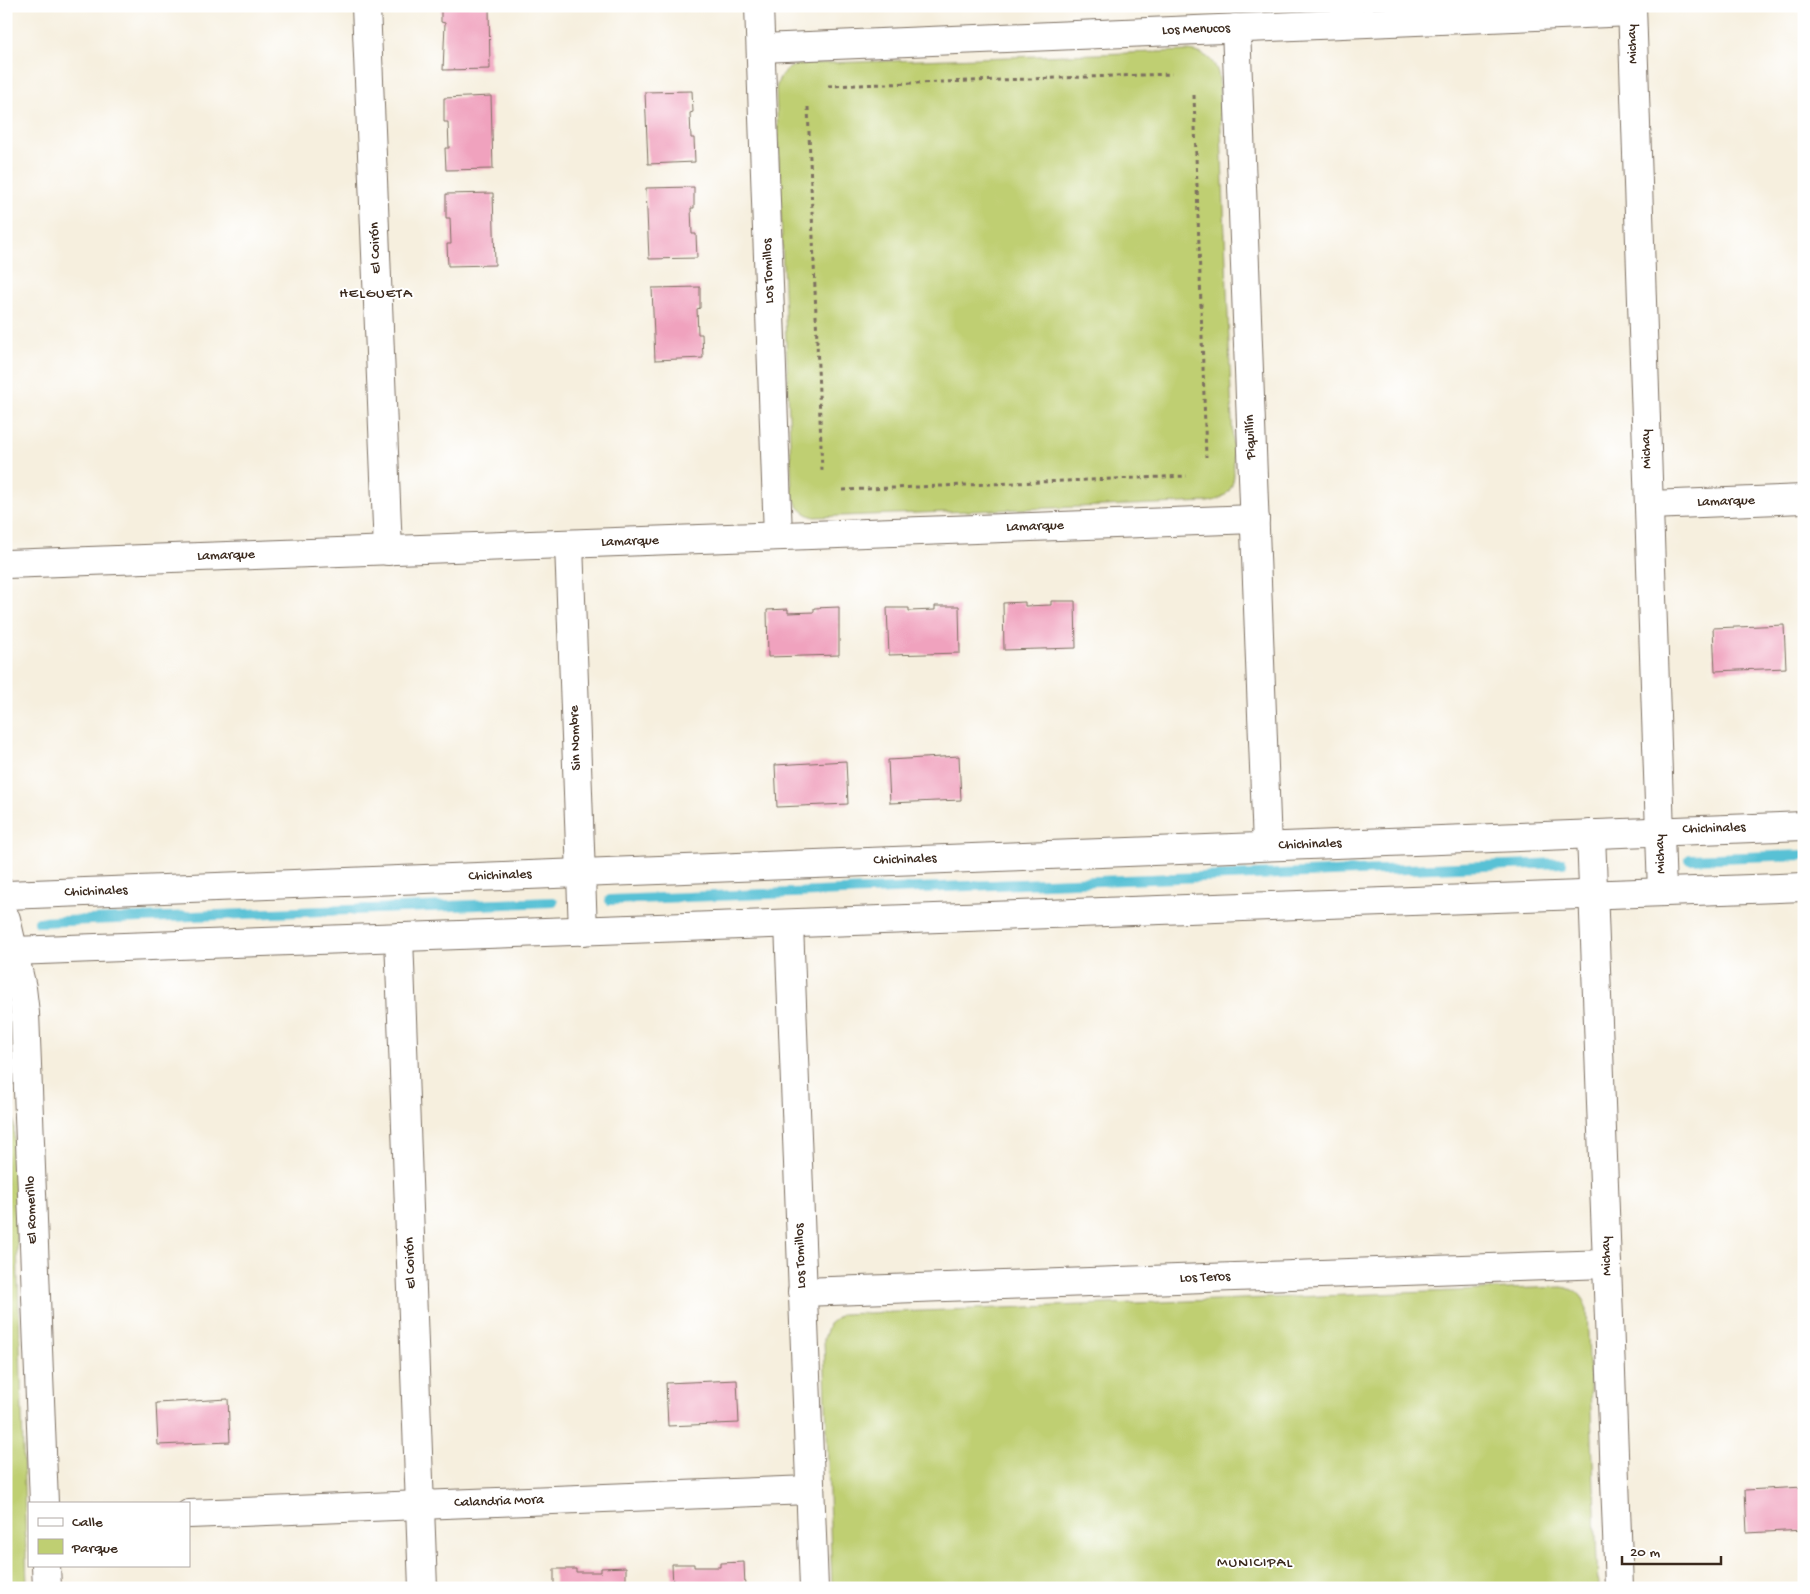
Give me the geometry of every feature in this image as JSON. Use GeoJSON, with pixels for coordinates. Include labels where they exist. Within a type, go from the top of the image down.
{"type":"FeatureCollection","features":[{"type":"Feature","properties":{"kind":"street","name":"El Coirón"},"geometry":{"type":"LineString","coordinates":[[366,6],[388,551]]}},
{"type":"Feature","properties":{"kind":"street","name":"Los Tomillos"},"geometry":{"type":"LineString","coordinates":[[759,6],[778,536]]}},
{"type":"Feature","properties":{"kind":"street","name":"Los Menucos"},"geometry":{"type":"LineString","coordinates":[[760,48],[1632,9]]}},
{"type":"Feature","properties":{"kind":"street","name":"Michay"},"geometry":{"type":"LineString","coordinates":[[1632,9],[1662,892]]}},
{"type":"Feature","properties":{"kind":"street","name":"Piquillín"},"geometry":{"type":"LineString","coordinates":[[1236,28],[1267,846]]}},
{"type":"Feature","properties":{"kind":"street","name":"Lamarque"},"geometry":{"type":"LineString","coordinates":[[1649,506],[1804,499]]}},
{"type":"Feature","properties":{"kind":"street","name":"Lamarque"},"geometry":{"type":"LineString","coordinates":[[6,564],[1255,519]]}},
{"type":"Feature","properties":{"kind":"street","name":"Sin Nombre"},"geometry":{"type":"LineString","coordinates":[[569,544],[582,931]]}},
{"type":"Feature","properties":{"kind":"street","name":"Chichinales"},"geometry":{"type":"LineString","coordinates":[[6,895],[1804,826]]}},
{"type":"Feature","properties":{"kind":"street","name":"Michay"},"geometry":{"type":"LineString","coordinates":[[1591,834],[1619,1588]]}},
{"type":"Feature","properties":{"kind":"street"},"geometry":{"type":"LineString","coordinates":[[13,951],[1804,887]]}},
{"type":"Feature","properties":{"kind":"street","name":"El Romerillo"},"geometry":{"type":"LineString","coordinates":[[6,919],[25,1013],[44,1502]]}},
{"type":"Feature","properties":{"kind":"street","name":"Los Tomillos"},"geometry":{"type":"LineString","coordinates":[[789,924],[814,1588]]}},
{"type":"Feature","properties":{"kind":"street","name":"El Coirón"},"geometry":{"type":"LineString","coordinates":[[399,937],[423,1588]]}},
{"type":"Feature","properties":{"kind":"street","name":"Los Teros"},"geometry":{"type":"LineString","coordinates":[[802,1292],[1607,1264]]}},
{"type":"Feature","properties":{"kind":"street","name":"Calandria Mora"},"geometry":{"type":"LineString","coordinates":[[190,1514],[810,1490]]}},
{"type":"Feature","properties":{"kind":"street"},"geometry":{"type":"LineString","coordinates":[[46,1566],[47,1588]]}},
{"type":"Feature","properties":{"kind":"path"},"geometry":{"type":"LineString","coordinates":[[828,86],[1172,74]]}},
{"type":"Feature","properties":{"kind":"path"},"geometry":{"type":"LineString","coordinates":[[1194,96],[1206,457]]}},
{"type":"Feature","properties":{"kind":"path"},"geometry":{"type":"LineString","coordinates":[[808,107],[822,471]]}},
{"type":"Feature","properties":{"kind":"path"},"geometry":{"type":"LineString","coordinates":[[843,490],[1187,476]]}},
{"type":"Feature","properties":{"kind":"green space"},"geometry":{"type":"Polygon","coordinates":[[[1187,51],[1204,55],[1212,61],[1219,77],[1234,474],[1230,490],[1219,499],[1208,502],[814,517],[805,513],[797,504],[792,491],[776,89],[784,72],[800,64],[1187,51]]]}},
{"type":"Feature","properties":{"kind":"green space"},"geometry":{"type":"Polygon","coordinates":[[[6,983],[11,1029],[27,1588],[6,1588],[6,983]]]}},
{"type":"Feature","properties":{"kind":"green space"},"geometry":{"type":"Polygon","coordinates":[[[1562,1287],[1571,1289],[1578,1294],[1587,1310],[1598,1588],[832,1588],[824,1339],[829,1324],[842,1314],[1562,1287]]]}},
{"type":"Feature","properties":{"kind":"building"},"geometry":{"type":"Polygon","coordinates":[[[441,6],[489,6],[490,69],[443,70],[445,23],[441,22],[441,6]]]}},
{"type":"Feature","properties":{"kind":"building"},"geometry":{"type":"Polygon","coordinates":[[[692,91],[693,112],[690,113],[691,138],[694,138],[695,162],[648,164],[645,92],[692,91]]]}},
{"type":"Feature","properties":{"kind":"building"},"geometry":{"type":"Polygon","coordinates":[[[491,96],[493,169],[446,170],[445,148],[449,148],[448,122],[444,122],[444,98],[491,96]]]}},
{"type":"Feature","properties":{"kind":"building"},"geometry":{"type":"Polygon","coordinates":[[[694,187],[694,208],[691,208],[692,234],[696,234],[697,258],[649,259],[646,188],[694,187]]]}},
{"type":"Feature","properties":{"kind":"building"},"geometry":{"type":"Polygon","coordinates":[[[493,193],[495,265],[448,266],[447,244],[451,244],[450,218],[446,218],[446,194],[493,193]]]}},
{"type":"Feature","properties":{"kind":"building"},"geometry":{"type":"Polygon","coordinates":[[[700,287],[700,308],[697,309],[698,334],[702,334],[703,358],[655,360],[652,288],[700,287]]]}},
{"type":"Feature","properties":{"kind":"building"},"geometry":{"type":"Polygon","coordinates":[[[1051,601],[1075,601],[1076,648],[1004,650],[1003,603],[1025,602],[1025,606],[1051,605],[1051,601]]]}},
{"type":"Feature","properties":{"kind":"building"},"geometry":{"type":"Polygon","coordinates":[[[935,606],[959,606],[960,653],[889,655],[887,608],[909,608],[909,611],[935,610],[935,606]]]}},
{"type":"Feature","properties":{"kind":"building"},"geometry":{"type":"Polygon","coordinates":[[[839,607],[839,655],[768,657],[767,610],[788,609],[788,613],[814,612],[814,608],[839,607]]]}},
{"type":"Feature","properties":{"kind":"building"},"geometry":{"type":"Polygon","coordinates":[[[1784,625],[1786,668],[1715,671],[1713,628],[1784,625]]]}},
{"type":"Feature","properties":{"kind":"building"},"geometry":{"type":"Polygon","coordinates":[[[959,756],[961,800],[890,803],[888,760],[959,756]]]}},
{"type":"Feature","properties":{"kind":"building"},"geometry":{"type":"Polygon","coordinates":[[[846,761],[848,804],[777,807],[775,765],[846,761]]]}},
{"type":"Feature","properties":{"kind":"building"},"geometry":{"type":"Polygon","coordinates":[[[737,1380],[739,1423],[668,1426],[666,1383],[737,1380]]]}},
{"type":"Feature","properties":{"kind":"building"},"geometry":{"type":"Polygon","coordinates":[[[228,1399],[230,1442],[158,1445],[156,1403],[228,1399]]]}},
{"type":"Feature","properties":{"kind":"building"},"geometry":{"type":"Polygon","coordinates":[[[1804,1487],[1804,1530],[1747,1533],[1745,1490],[1804,1487]]]}},
{"type":"Feature","properties":{"kind":"building"},"geometry":{"type":"Polygon","coordinates":[[[744,1562],[745,1588],[673,1588],[672,1564],[694,1564],[694,1567],[720,1567],[720,1563],[744,1562]]]}},
{"type":"Feature","properties":{"kind":"building"},"geometry":{"type":"Polygon","coordinates":[[[626,1567],[626,1588],[554,1588],[554,1569],[576,1569],[576,1572],[601,1572],[601,1568],[626,1567]]]}},
{"type":"Feature","properties":{"kind":"waterway"},"geometry":{"type":"LineString","coordinates":[[1690,859],[1804,855]]}},
{"type":"Feature","properties":{"kind":"waterway"},"geometry":{"type":"LineString","coordinates":[[610,900],[1562,863]]}},
{"type":"Feature","properties":{"kind":"waterway"},"geometry":{"type":"LineString","coordinates":[[39,922],[553,902]]}},
{"type":"Feature","properties":{"kind":"district","name":"HELGUETA"},"geometry":{"type":"Point","coordinates":[376,294]}},
{"type":"Feature","properties":{"kind":"district","name":"MUNICIPAL"},"geometry":{"type":"Point","coordinates":[1255,1563]}}]}
